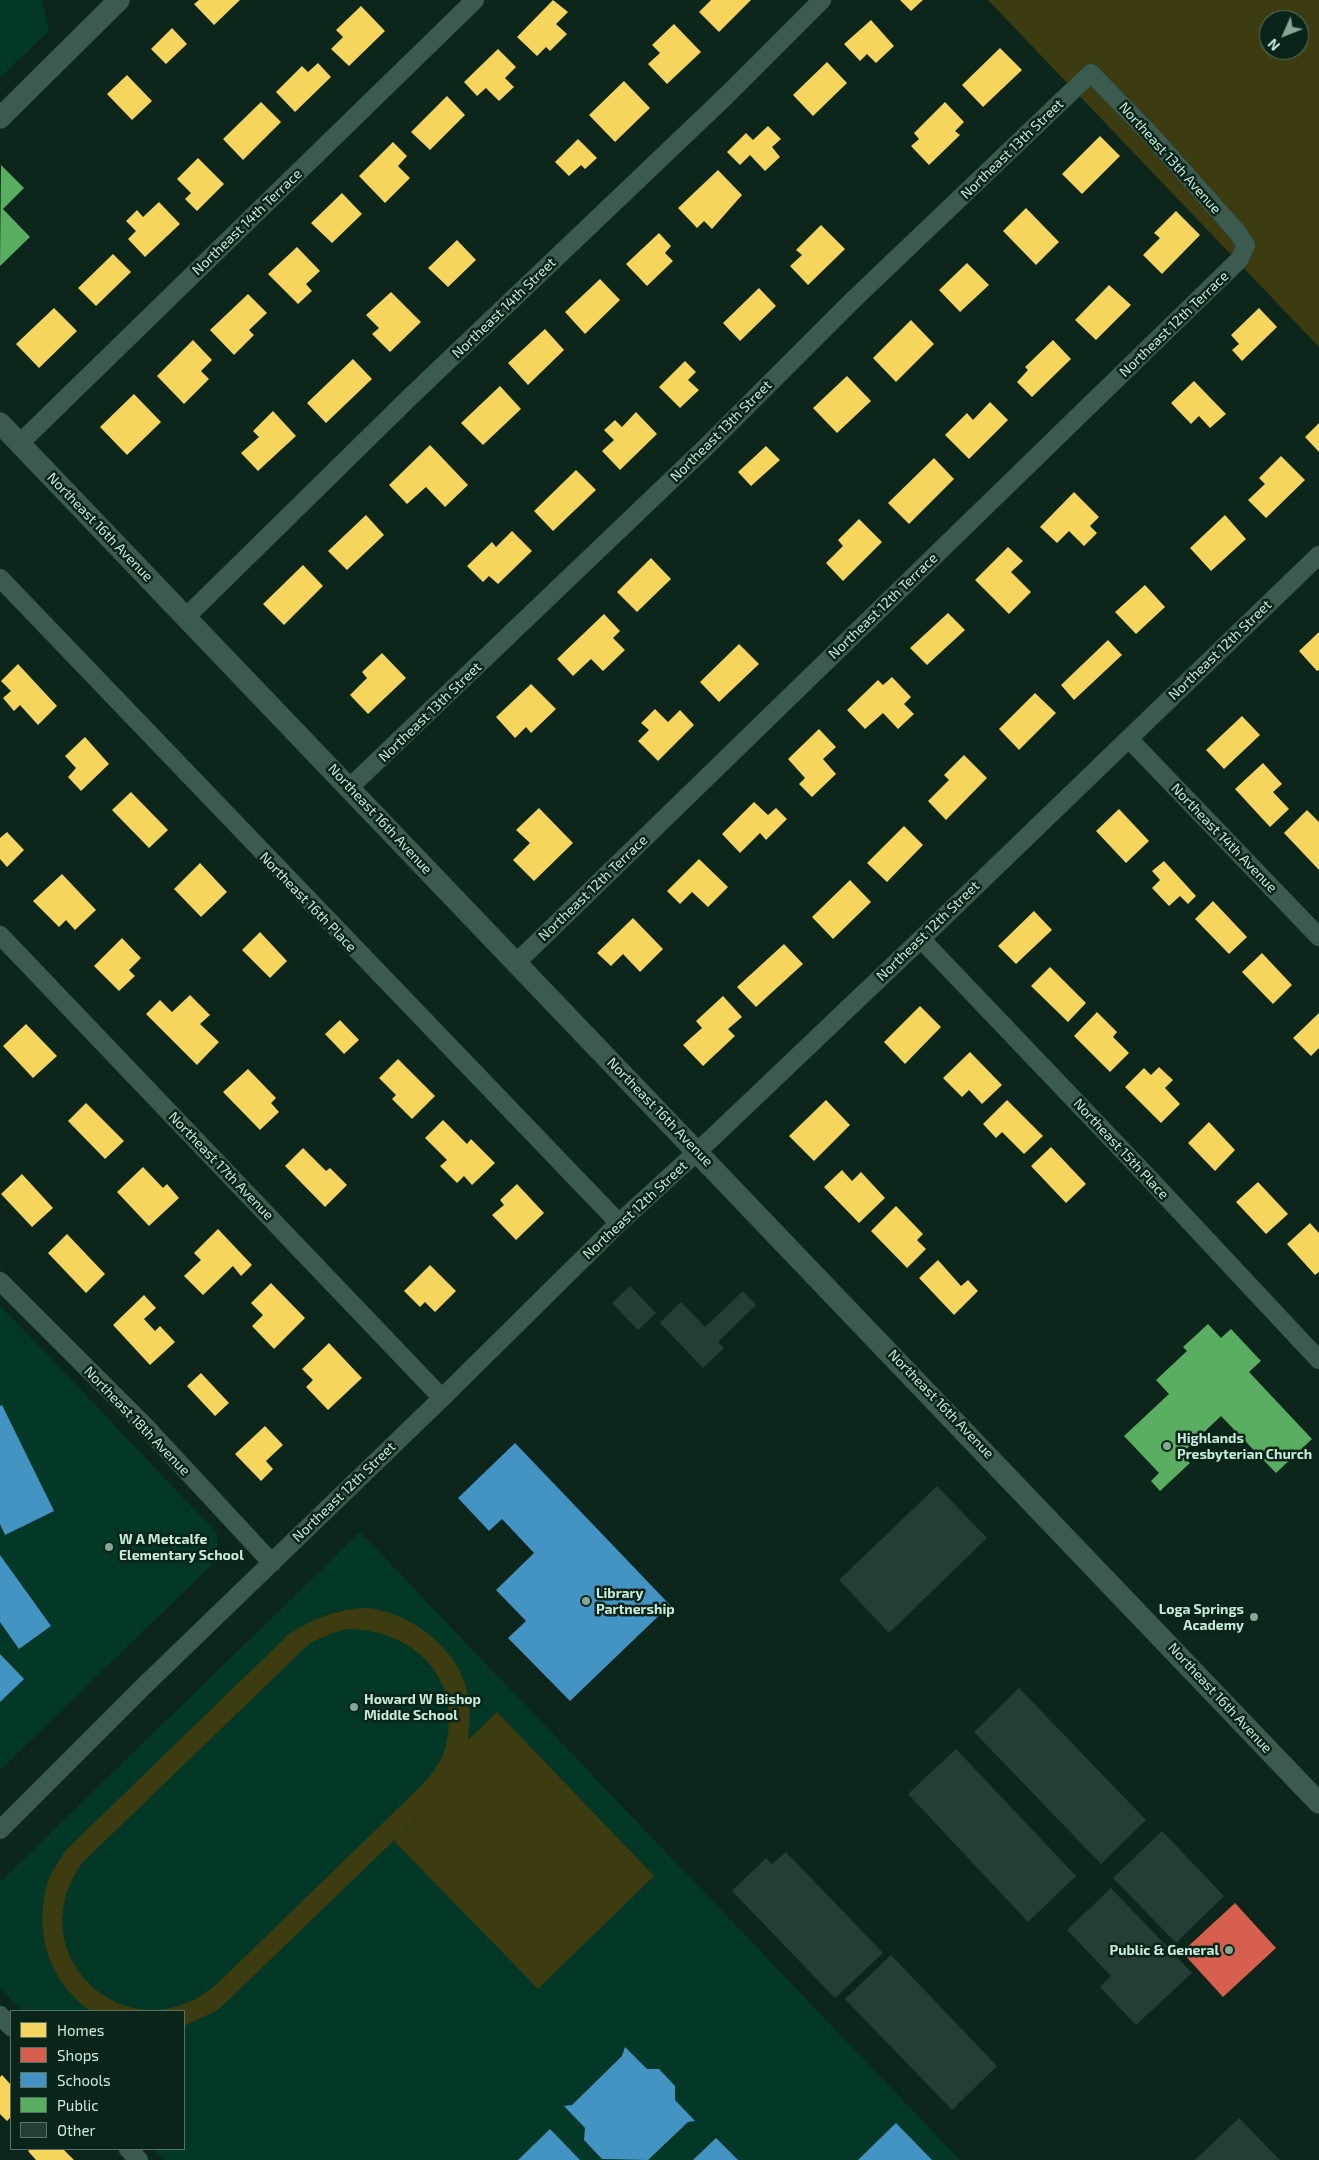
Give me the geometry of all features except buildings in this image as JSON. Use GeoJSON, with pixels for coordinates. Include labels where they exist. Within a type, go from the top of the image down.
{"type":"FeatureCollection","features":[{"type":"Feature","properties":{"kind":"street"},"geometry":{"type":"LineString","coordinates":[[0,118],[119,0]]}},
{"type":"Feature","properties":{"kind":"street","name":"Northeast 14th Terrace"},"geometry":{"type":"LineString","coordinates":[[20,443],[475,0]]}},
{"type":"Feature","properties":{"kind":"street","name":"Northeast 14th Street"},"geometry":{"type":"LineString","coordinates":[[186,617],[409,398],[719,102],[822,0]]}},
{"type":"Feature","properties":{"kind":"street","name":"Northeast 13th Avenue"},"geometry":{"type":"LineString","coordinates":[[1091,73],[1152,136],[1238,233],[1246,245]]}},
{"type":"Feature","properties":{"kind":"street","name":"Northeast 13th Street"},"geometry":{"type":"LineString","coordinates":[[350,787],[700,453],[851,302],[1091,73]]}},
{"type":"Feature","properties":{"kind":"street","name":"Northeast 12th Terrace"},"geometry":{"type":"LineString","coordinates":[[516,963],[1240,259],[1246,245]]}},
{"type":"Feature","properties":{"kind":"street","name":"Northeast 16th Avenue"},"geometry":{"type":"LineString","coordinates":[[0,423],[1319,1802]]}},
{"type":"Feature","properties":{"kind":"street","name":"Northeast 12th Street"},"geometry":{"type":"LineString","coordinates":[[0,1830],[145,1685],[442,1398],[618,1223],[698,1151],[1319,555]]}},
{"type":"Feature","properties":{"kind":"street","name":"Northeast 16th Place"},"geometry":{"type":"LineString","coordinates":[[0,578],[618,1223]]}},
{"type":"Feature","properties":{"kind":"street","name":"Northeast 14th Avenue"},"geometry":{"type":"LineString","coordinates":[[1129,739],[1319,937]]}},
{"type":"Feature","properties":{"kind":"street","name":"Northeast 17th Avenue"},"geometry":{"type":"LineString","coordinates":[[0,935],[442,1398]]}},
{"type":"Feature","properties":{"kind":"street","name":"Northeast 15th Place"},"geometry":{"type":"LineString","coordinates":[[920,939],[1147,1176],[1319,1360]]}},
{"type":"Feature","properties":{"kind":"street","name":"Northeast 18th Avenue"},"geometry":{"type":"LineString","coordinates":[[0,1281],[145,1426],[272,1563]]}},
{"type":"Feature","properties":{"kind":"street"},"geometry":{"type":"LineString","coordinates":[[0,2015],[10,2026]]}},
{"type":"Feature","properties":{"kind":"street"},"geometry":{"type":"LineString","coordinates":[[129,2150],[139,2160]]}},
{"type":"Feature","properties":{"kind":"shaded area"},"geometry":{"type":"Polygon","coordinates":[[[0,0],[42,0],[49,31],[0,78],[0,0]]]}},
{"type":"Feature","properties":{"kind":"shaded area"},"geometry":{"type":"Polygon","coordinates":[[[988,0],[1319,0],[1319,347],[988,0]]]}},
{"type":"Feature","properties":{"kind":"shaded area","name":"W A Metcalfe Elementary School"},"geometry":{"type":"Polygon","coordinates":[[[0,1305],[217,1533],[217,1560],[0,1770],[0,1305]]]}},
{"type":"Feature","properties":{"kind":"shaded area","name":"Howard W Bishop Middle School"},"geometry":{"type":"Polygon","coordinates":[[[360,1532],[960,2160],[164,2160],[154,2150],[185,2150],[185,2010],[21,2010],[0,1988],[0,1882],[360,1532]]]}},
{"type":"Feature","properties":{"kind":"shaded area"},"geometry":{"type":"Polygon","coordinates":[[[367,1608],[383,1611],[399,1616],[429,1634],[442,1646],[462,1675],[469,1703],[470,1722],[468,1740],[497,1712],[654,1876],[538,1989],[394,1841],[438,1798],[218,2010],[185,2026],[185,2010],[152,2010],[89,2010],[64,1985],[54,1969],[44,1936],[42,1918],[48,1881],[65,1851],[290,1633],[327,1615],[346,1610],[367,1608]],[[346,1629],[310,1643],[82,1863],[65,1898],[63,1932],[73,1963],[93,1987],[120,2004],[152,2010],[186,2003],[219,1982],[431,1775],[442,1757],[448,1734],[447,1699],[441,1681],[431,1666],[418,1653],[402,1642],[366,1630],[346,1629]]]}},
{"type":"Feature","properties":{"kind":"place","name":"Highlands Presbyterian Church"},"geometry":{"type":"Point","coordinates":[1167,1446]}},
{"type":"Feature","properties":{"kind":"place","name":"W A Metcalfe Elementary School"},"geometry":{"type":"Point","coordinates":[109,1547]}},
{"type":"Feature","properties":{"kind":"place","name":"Library Partnership"},"geometry":{"type":"Point","coordinates":[586,1601]}},
{"type":"Feature","properties":{"kind":"place","name":"Loga Springs Academy"},"geometry":{"type":"Point","coordinates":[1254,1617]}},
{"type":"Feature","properties":{"kind":"place","name":"Howard W Bishop Middle School"},"geometry":{"type":"Point","coordinates":[354,1707]}},
{"type":"Feature","properties":{"kind":"place","name":"Public & General"},"geometry":{"type":"Point","coordinates":[1229,1950]}}]}
